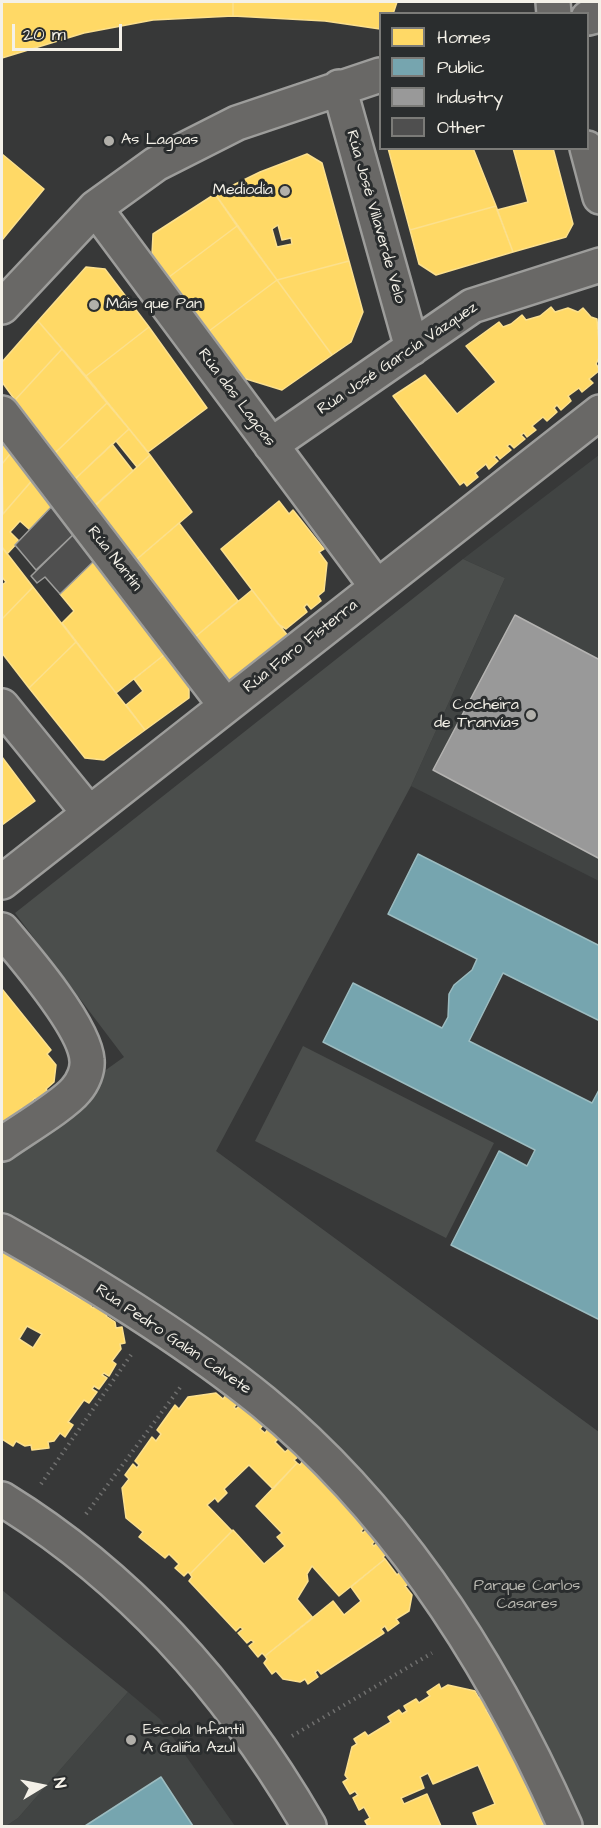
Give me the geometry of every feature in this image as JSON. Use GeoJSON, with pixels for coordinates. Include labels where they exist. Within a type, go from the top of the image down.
{"type":"FeatureCollection","features":[{"type":"Feature","properties":{"kind":"street"},"geometry":{"type":"LineString","coordinates":[[2,307],[95,208],[156,164],[237,123],[339,87],[379,76]]}},
{"type":"Feature","properties":{"kind":"street","name":"Rúa José Villaverde Velo"},"geometry":{"type":"LineString","coordinates":[[339,87],[412,348]]}},
{"type":"Feature","properties":{"kind":"street"},"geometry":{"type":"LineString","coordinates":[[587,150],[600,197]]}},
{"type":"Feature","properties":{"kind":"street","name":"Rúa das Lagoas"},"geometry":{"type":"LineString","coordinates":[[95,208],[377,587]]}},
{"type":"Feature","properties":{"kind":"street","name":"Rúa José García Vázquez"},"geometry":{"type":"LineString","coordinates":[[270,445],[472,306],[600,265]]}},
{"type":"Feature","properties":{"kind":"street","name":"Rúa Faro Fisterra"},"geometry":{"type":"LineString","coordinates":[[2,882],[600,412]]}},
{"type":"Feature","properties":{"kind":"street","name":"Rúa Nantín"},"geometry":{"type":"LineString","coordinates":[[2,413],[226,706]]}},
{"type":"Feature","properties":{"kind":"street"},"geometry":{"type":"LineString","coordinates":[[2,706],[89,813]]}},
{"type":"Feature","properties":{"kind":"street"},"geometry":{"type":"LineString","coordinates":[[2,930],[62,1008],[84,1045],[87,1060],[84,1076],[76,1091],[2,1144]]}},
{"type":"Feature","properties":{"kind":"street","name":"Rúa Pedro Galán Calvete"},"geometry":{"type":"LineString","coordinates":[[2,1231],[50,1258],[202,1357],[263,1402],[319,1454],[368,1506],[423,1574],[464,1634],[498,1689],[543,1776],[565,1827]]}},
{"type":"Feature","properties":{"kind":"street"},"geometry":{"type":"LineString","coordinates":[[12,1505],[66,1541],[147,1613],[205,1674],[263,1753],[309,1827]]}},
{"type":"Feature","properties":{"kind":"path"},"geometry":{"type":"LineString","coordinates":[[12,1505],[152,1324]]}},
{"type":"Feature","properties":{"kind":"path"},"geometry":{"type":"LineString","coordinates":[[66,1541],[202,1357]]}},
{"type":"Feature","properties":{"kind":"path"},"geometry":{"type":"LineString","coordinates":[[263,1753],[464,1634]]}},
{"type":"Feature","properties":{"kind":"shaded area"},"geometry":{"type":"Polygon","coordinates":[[[599,455],[599,881],[411,786],[505,578],[463,559],[599,455]]]}},
{"type":"Feature","properties":{"kind":"shaded area","name":"Escola Infantil A Galiña Azul"},"geometry":{"type":"Polygon","coordinates":[[[128,1692],[160,1719],[235,1826],[6,1826],[18,1818],[128,1692]]]}},
{"type":"Feature","properties":{"kind":"green space","name":"Parque Carlos Casares"},"geometry":{"type":"Polygon","coordinates":[[[463,559],[505,578],[411,786],[216,1151],[599,1432],[599,1826],[565,1826],[498,1689],[319,1454],[2,1231],[2,1144],[124,1057],[15,913],[463,559]]]}},
{"type":"Feature","properties":{"kind":"green space"},"geometry":{"type":"Polygon","coordinates":[[[303,1046],[494,1143],[446,1238],[255,1141],[303,1046]]]}},
{"type":"Feature","properties":{"kind":"green space"},"geometry":{"type":"Polygon","coordinates":[[[2,1590],[128,1692],[18,1818],[6,1826],[2,1826],[2,1590]]]}},
{"type":"Feature","properties":{"kind":"building: Homes"},"geometry":{"type":"Polygon","coordinates":[[[2,2],[233,2],[233,16],[153,20],[84,33],[2,58],[2,2]]]}},
{"type":"Feature","properties":{"kind":"building: Homes"},"geometry":{"type":"Polygon","coordinates":[[[233,2],[397,2],[394,12],[379,12],[379,29],[325,21],[233,16],[233,2]]]}},
{"type":"Feature","properties":{"kind":"building: Homes"},"geometry":{"type":"Polygon","coordinates":[[[389,150],[474,150],[496,206],[410,230],[389,150]]]}},
{"type":"Feature","properties":{"kind":"building: Homes"},"geometry":{"type":"Polygon","coordinates":[[[514,150],[554,150],[573,224],[566,237],[513,252],[497,210],[528,202],[514,150]]]}},
{"type":"Feature","properties":{"kind":"building: Homes"},"geometry":{"type":"Polygon","coordinates":[[[2,154],[44,189],[2,240],[2,154]]]}},
{"type":"Feature","properties":{"kind":"building: Homes"},"geometry":{"type":"Polygon","coordinates":[[[307,154],[322,163],[349,261],[277,280],[215,194],[260,172],[307,154]],[[278,225],[272,229],[277,247],[292,244],[291,238],[282,240],[278,225]]]}},
{"type":"Feature","properties":{"kind":"building: Homes"},"geometry":{"type":"Polygon","coordinates":[[[215,194],[237,226],[169,277],[152,254],[153,234],[215,194]]]}},
{"type":"Feature","properties":{"kind":"building: Homes"},"geometry":{"type":"Polygon","coordinates":[[[496,206],[513,252],[436,275],[419,264],[410,230],[496,206]]]}},
{"type":"Feature","properties":{"kind":"building: Homes"},"geometry":{"type":"Polygon","coordinates":[[[237,226],[277,280],[209,331],[169,277],[237,226]]]}},
{"type":"Feature","properties":{"kind":"building: Homes"},"geometry":{"type":"Polygon","coordinates":[[[349,261],[363,312],[351,342],[332,355],[277,280],[349,261]]]}},
{"type":"Feature","properties":{"kind":"building: Homes"},"geometry":{"type":"Polygon","coordinates":[[[86,267],[105,269],[149,327],[86,376],[38,321],[86,267]]]}},
{"type":"Feature","properties":{"kind":"building: Homes"},"geometry":{"type":"Polygon","coordinates":[[[277,280],[332,355],[282,390],[243,378],[209,331],[277,280]]]}},
{"type":"Feature","properties":{"kind":"building: Homes"},"geometry":{"type":"Polygon","coordinates":[[[551,307],[555,312],[568,308],[578,312],[583,308],[591,317],[597,319],[600,356],[596,364],[600,370],[589,379],[593,383],[582,392],[579,388],[568,396],[571,401],[561,410],[557,405],[554,408],[557,412],[547,421],[543,417],[532,426],[536,430],[527,437],[524,433],[521,435],[525,439],[514,448],[510,444],[507,446],[511,450],[500,459],[497,455],[494,457],[498,461],[489,469],[486,464],[475,473],[478,477],[467,486],[464,482],[460,485],[393,396],[425,375],[457,414],[496,382],[466,346],[499,322],[503,327],[522,315],[526,320],[540,316],[551,307]]]}},
{"type":"Feature","properties":{"kind":"building: Homes"},"geometry":{"type":"Polygon","coordinates":[[[38,321],[62,349],[15,400],[2,382],[2,362],[38,321]]]}},
{"type":"Feature","properties":{"kind":"building: Homes"},"geometry":{"type":"Polygon","coordinates":[[[149,327],[207,408],[148,452],[86,376],[149,327]]]}},
{"type":"Feature","properties":{"kind":"building: Homes"},"geometry":{"type":"Polygon","coordinates":[[[62,349],[107,403],[55,453],[15,400],[62,349]]]}},
{"type":"Feature","properties":{"kind":"building: Homes"},"geometry":{"type":"Polygon","coordinates":[[[107,403],[129,429],[75,479],[55,453],[107,403]]]}},
{"type":"Feature","properties":{"kind":"building: Homes"},"geometry":{"type":"Polygon","coordinates":[[[129,429],[150,455],[137,467],[116,441],[129,429]]]}},
{"type":"Feature","properties":{"kind":"building: Homes"},"geometry":{"type":"Polygon","coordinates":[[[2,433],[14,449],[2,464],[2,433]]]}},
{"type":"Feature","properties":{"kind":"building: Homes"},"geometry":{"type":"Polygon","coordinates":[[[112,444],[133,471],[95,505],[75,479],[112,444]]]}},
{"type":"Feature","properties":{"kind":"building: Homes"},"geometry":{"type":"Polygon","coordinates":[[[14,449],[35,477],[3,514],[2,464],[14,449]]]}},
{"type":"Feature","properties":{"kind":"building: Homes"},"geometry":{"type":"Polygon","coordinates":[[[150,455],[192,512],[136,560],[95,506],[150,455]]]}},
{"type":"Feature","properties":{"kind":"building: Homes"},"geometry":{"type":"Polygon","coordinates":[[[36,476],[55,503],[30,530],[20,521],[10,532],[19,541],[7,554],[2,547],[2,515],[36,476]]]}},
{"type":"Feature","properties":{"kind":"building: Homes"},"geometry":{"type":"Polygon","coordinates":[[[279,501],[289,514],[293,510],[324,549],[319,552],[327,563],[324,591],[318,596],[321,601],[311,609],[307,604],[304,607],[307,612],[286,629],[278,624],[221,549],[279,501]]]}},
{"type":"Feature","properties":{"kind":"building: Homes"},"geometry":{"type":"Polygon","coordinates":[[[179,523],[238,601],[195,637],[137,559],[179,523]]]}},
{"type":"Feature","properties":{"kind":"building: Homes"},"geometry":{"type":"Polygon","coordinates":[[[2,547],[33,587],[2,619],[2,585],[6,582],[2,577],[2,547]]]}},
{"type":"Feature","properties":{"kind":"building: Homes"},"geometry":{"type":"Polygon","coordinates":[[[97,558],[169,651],[116,693],[62,623],[74,611],[60,594],[97,558]]]}},
{"type":"Feature","properties":{"kind":"building: Homes"},"geometry":{"type":"Polygon","coordinates":[[[33,587],[76,642],[29,688],[2,653],[2,619],[33,587]]]}},
{"type":"Feature","properties":{"kind":"building: Homes"},"geometry":{"type":"Polygon","coordinates":[[[252,590],[288,636],[230,682],[195,637],[252,590]]]}},
{"type":"Feature","properties":{"kind":"building: Homes"},"geometry":{"type":"Polygon","coordinates":[[[76,642],[145,730],[104,760],[85,758],[29,688],[76,642]]]}},
{"type":"Feature","properties":{"kind":"building: Homes"},"geometry":{"type":"Polygon","coordinates":[[[169,651],[189,678],[189,698],[145,730],[126,705],[143,691],[134,679],[169,651]]]}},
{"type":"Feature","properties":{"kind":"building: Homes"},"geometry":{"type":"Polygon","coordinates":[[[2,757],[35,801],[2,825],[2,757]]]}},
{"type":"Feature","properties":{"kind":"building: Homes"},"geometry":{"type":"Polygon","coordinates":[[[2,989],[51,1050],[47,1054],[56,1065],[54,1082],[46,1089],[49,1093],[39,1102],[35,1098],[33,1100],[36,1104],[26,1113],[22,1108],[2,1125],[2,989]]]}},
{"type":"Feature","properties":{"kind":"building: Homes"},"geometry":{"type":"Polygon","coordinates":[[[2,1251],[80,1299],[82,1295],[94,1302],[91,1307],[94,1308],[97,1304],[109,1311],[106,1316],[115,1322],[116,1328],[122,1327],[125,1343],[120,1344],[121,1349],[112,1361],[116,1364],[109,1376],[104,1373],[102,1375],[107,1378],[99,1389],[94,1386],[92,1389],[97,1392],[89,1403],[84,1400],[68,1422],[73,1425],[65,1437],[60,1433],[54,1441],[48,1442],[49,1448],[32,1450],[31,1445],[25,1446],[16,1441],[13,1446],[2,1439],[2,1251]],[[27,1326],[19,1339],[33,1348],[42,1334],[27,1326]]]}},
{"type":"Feature","properties":{"kind":"building: Homes"},"geometry":{"type":"Polygon","coordinates":[[[216,1393],[223,1399],[227,1394],[238,1403],[234,1407],[236,1409],[240,1405],[263,1425],[260,1429],[265,1433],[268,1429],[279,1438],[275,1442],[285,1452],[290,1448],[298,1457],[294,1460],[297,1463],[273,1489],[249,1465],[224,1489],[227,1493],[218,1502],[215,1498],[207,1505],[232,1531],[190,1574],[188,1572],[184,1576],[175,1568],[179,1564],[169,1554],[165,1558],[139,1537],[143,1532],[126,1518],[122,1488],[129,1479],[125,1475],[133,1464],[137,1468],[139,1465],[135,1461],[152,1437],[156,1441],[161,1434],[157,1430],[175,1405],[179,1409],[188,1397],[216,1393]]]}},
{"type":"Feature","properties":{"kind":"building: Homes"},"geometry":{"type":"Polygon","coordinates":[[[303,1461],[365,1527],[361,1531],[363,1533],[367,1529],[376,1540],[372,1544],[374,1546],[378,1542],[387,1553],[383,1557],[385,1559],[339,1596],[312,1566],[307,1574],[308,1581],[297,1599],[313,1618],[265,1656],[262,1653],[258,1657],[249,1646],[254,1642],[251,1640],[247,1643],[238,1633],[243,1629],[240,1627],[236,1631],[189,1581],[192,1577],[190,1574],[233,1530],[264,1564],[285,1546],[277,1537],[282,1533],[256,1506],[297,1463],[300,1465],[303,1461]]]}},
{"type":"Feature","properties":{"kind":"building: Homes"},"geometry":{"type":"Polygon","coordinates":[[[385,1559],[397,1575],[401,1571],[410,1583],[405,1586],[412,1595],[409,1611],[396,1619],[399,1623],[388,1631],[385,1626],[381,1629],[384,1633],[321,1674],[318,1670],[315,1672],[318,1677],[308,1684],[305,1679],[300,1682],[283,1679],[276,1671],[272,1674],[264,1663],[267,1659],[265,1656],[333,1601],[344,1615],[361,1601],[351,1587],[385,1559]]]}},
{"type":"Feature","properties":{"kind":"building: Homes"},"geometry":{"type":"Polygon","coordinates":[[[439,1684],[441,1689],[448,1685],[475,1691],[479,1698],[483,1695],[491,1707],[486,1710],[494,1723],[499,1721],[506,1733],[501,1735],[513,1758],[517,1755],[524,1767],[519,1770],[520,1773],[525,1770],[531,1783],[526,1786],[532,1797],[537,1795],[543,1808],[537,1810],[544,1825],[548,1822],[550,1826],[478,1826],[473,1813],[495,1804],[478,1765],[433,1784],[428,1773],[420,1777],[424,1788],[401,1798],[404,1804],[427,1794],[441,1826],[368,1826],[365,1821],[370,1818],[364,1807],[359,1810],[353,1798],[358,1795],[355,1791],[350,1794],[343,1782],[348,1779],[345,1775],[352,1747],[357,1744],[354,1739],[365,1732],[368,1736],[391,1722],[388,1717],[399,1710],[402,1714],[407,1711],[404,1706],[416,1699],[419,1703],[430,1696],[427,1692],[439,1684]]]}},
{"type":"Feature","properties":{"kind":"building: Public"},"geometry":{"type":"Polygon","coordinates":[[[418,854],[600,946],[600,1021],[503,973],[469,1041],[592,1103],[600,1088],[600,1320],[451,1245],[499,1151],[527,1166],[535,1150],[323,1042],[353,983],[442,1028],[448,1017],[449,994],[454,985],[472,970],[477,959],[388,914],[418,854]]]}},
{"type":"Feature","properties":{"kind":"building: Public"},"geometry":{"type":"Polygon","coordinates":[[[161,1777],[193,1826],[85,1826],[161,1777]]]}},
{"type":"Feature","properties":{"kind":"building: Industry","name":"Cocheira de Tranvías"},"geometry":{"type":"Polygon","coordinates":[[[515,615],[600,660],[600,859],[433,770],[515,615]]]}},
{"type":"Feature","properties":{"kind":"building: Other"},"geometry":{"type":"Polygon","coordinates":[[[55,503],[77,531],[36,570],[15,545],[55,503]]]}},
{"type":"Feature","properties":{"kind":"building: Other"},"geometry":{"type":"Polygon","coordinates":[[[77,531],[97,558],[60,594],[45,577],[37,583],[31,576],[77,531]]]}},
{"type":"Feature","properties":{"kind":"place","name":"As Lagoas"},"geometry":{"type":"Point","coordinates":[109,141]}},
{"type":"Feature","properties":{"kind":"place","name":"Mediodía"},"geometry":{"type":"Point","coordinates":[285,191]}},
{"type":"Feature","properties":{"kind":"place","name":"Máis que Pan"},"geometry":{"type":"Point","coordinates":[94,305]}},
{"type":"Feature","properties":{"kind":"place","name":"Cocheira de Tranvías"},"geometry":{"type":"Point","coordinates":[531,715]}},
{"type":"Feature","properties":{"kind":"place","name":"Escola Infantil A Galiña Azul"},"geometry":{"type":"Point","coordinates":[131,1740]}}]}
